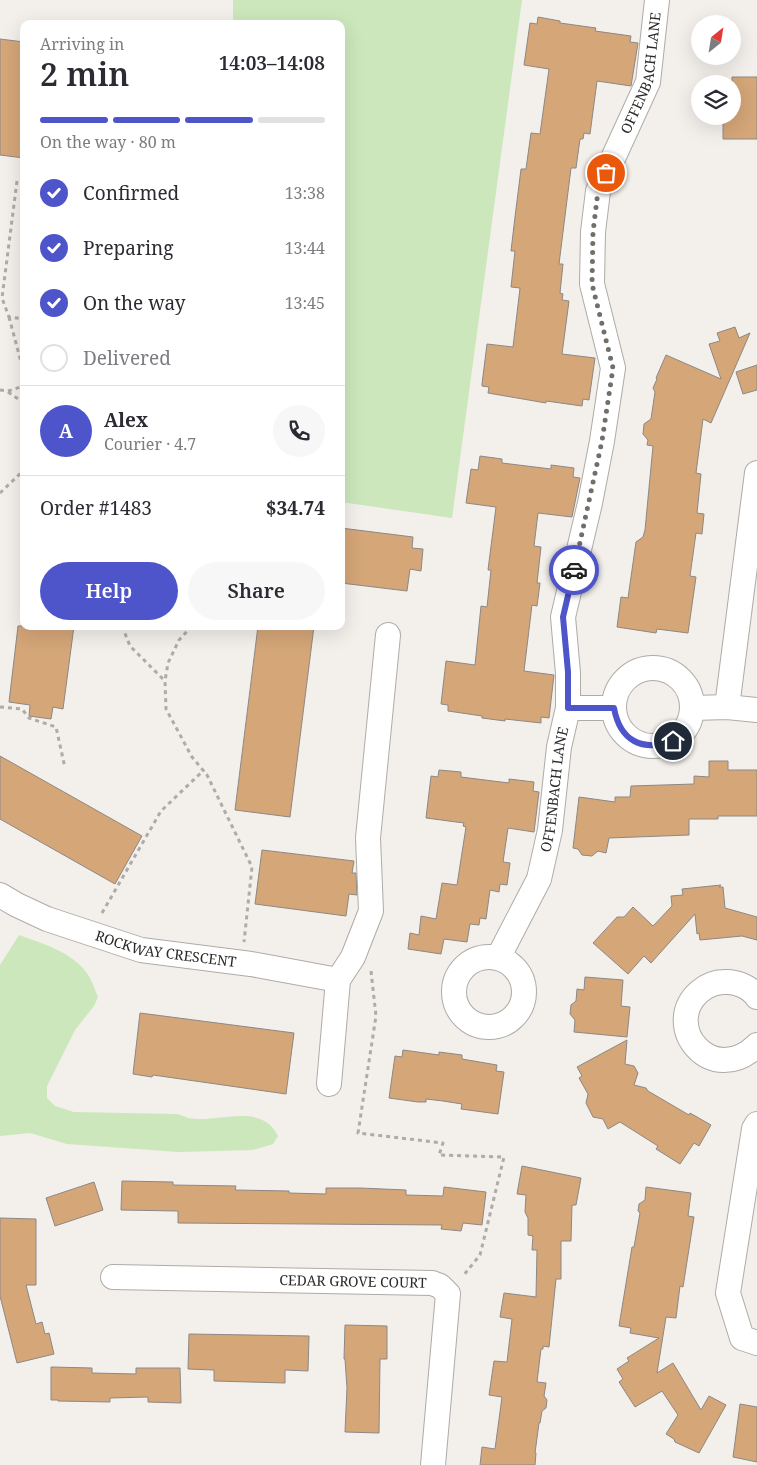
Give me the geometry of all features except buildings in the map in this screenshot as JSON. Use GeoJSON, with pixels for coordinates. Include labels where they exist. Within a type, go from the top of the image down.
{"type":"FeatureCollection","features":[{"type":"Feature","properties":{"kind":"street","name":"OFFENBACH LANE"},"geometry":{"type":"LineString","coordinates":[[498,958],[539,879],[550,830],[559,747],[568,708],[568,672],[563,617],[590,503],[613,368],[592,284],[593,232],[598,191],[648,82],[658,0]]}},
{"type":"Feature","properties":{"kind":"street"},"geometry":{"type":"LineString","coordinates":[[727,707],[757,472]]}},
{"type":"Feature","properties":{"kind":"street"},"geometry":{"type":"LineString","coordinates":[[329,1084],[338,980],[353,957],[371,911],[368,838],[388,635]]}},
{"type":"Feature","properties":{"kind":"street"},"geometry":{"type":"LineString","coordinates":[[653,668],[665,670],[676,675],[685,684],[691,695],[693,708],[684,732],[673,741],[660,746],[647,746],[634,742],[623,733],[616,721],[614,708],[616,695],[621,684],[630,675],[641,670],[653,668]]}},
{"type":"Feature","properties":{"kind":"street"},"geometry":{"type":"LineString","coordinates":[[693,708],[727,707],[757,710]]}},
{"type":"Feature","properties":{"kind":"street"},"geometry":{"type":"LineString","coordinates":[[568,708],[614,708]]}},
{"type":"Feature","properties":{"kind":"street","name":"ROCKWAY CRESCENT"},"geometry":{"type":"LineString","coordinates":[[0,895],[47,919],[141,950],[242,963],[338,980]]}},
{"type":"Feature","properties":{"kind":"street"},"geometry":{"type":"LineString","coordinates":[[753,1057],[719,1060],[706,1056],[695,1047],[688,1036],[686,1022],[688,1008],[694,996],[704,987],[717,982],[731,981],[744,986],[757,998]]}},
{"type":"Feature","properties":{"kind":"street"},"geometry":{"type":"LineString","coordinates":[[757,1124],[754,1129],[728,1293],[742,1338],[757,1343]]}},
{"type":"Feature","properties":{"kind":"street","name":"CEDAR GROVE COURT"},"geometry":{"type":"LineString","coordinates":[[113,1277],[432,1283],[440,1286],[448,1294]]}},
{"type":"Feature","properties":{"kind":"street"},"geometry":{"type":"LineString","coordinates":[[432,1465],[448,1294]]}},
{"type":"Feature","properties":{"kind":"path"},"geometry":{"type":"LineString","coordinates":[[17,180],[2,298],[20,358]]}},
{"type":"Feature","properties":{"kind":"path"},"geometry":{"type":"LineString","coordinates":[[0,256],[7,257]]}},
{"type":"Feature","properties":{"kind":"path"},"geometry":{"type":"LineString","coordinates":[[9,317],[20,318]]}},
{"type":"Feature","properties":{"kind":"path"},"geometry":{"type":"LineString","coordinates":[[0,390],[8,391],[20,387]]}},
{"type":"Feature","properties":{"kind":"path"},"geometry":{"type":"LineString","coordinates":[[8,391],[20,400]]}},
{"type":"Feature","properties":{"kind":"path"},"geometry":{"type":"LineString","coordinates":[[0,493],[20,474]]}},
{"type":"Feature","properties":{"kind":"path"},"geometry":{"type":"LineString","coordinates":[[124,630],[130,646],[165,681]]}},
{"type":"Feature","properties":{"kind":"path"},"geometry":{"type":"LineString","coordinates":[[188,630],[179,640],[168,663],[165,681],[166,709],[192,756],[207,775],[252,867],[242,963]]}},
{"type":"Feature","properties":{"kind":"path"},"geometry":{"type":"LineString","coordinates":[[0,707],[22,709],[29,718],[56,726],[65,768]]}},
{"type":"Feature","properties":{"kind":"path"},"geometry":{"type":"LineString","coordinates":[[91,933],[161,811],[204,770]]}},
{"type":"Feature","properties":{"kind":"path"},"geometry":{"type":"LineString","coordinates":[[360,939],[371,971],[376,1016],[358,1133],[443,1143],[439,1155],[504,1156],[480,1255],[448,1294]]}},
{"type":"Feature","properties":{"kind":"green space"},"geometry":{"type":"Polygon","coordinates":[[[233,0],[522,0],[452,518],[345,503],[345,20],[233,20],[233,0]]]}},
{"type":"Feature","properties":{"kind":"green space"},"geometry":{"type":"Polygon","coordinates":[[[19,935],[59,950],[77,962],[90,978],[98,997],[94,1006],[75,1030],[47,1086],[47,1098],[55,1106],[74,1112],[177,1114],[199,1119],[250,1117],[261,1119],[270,1125],[278,1136],[273,1144],[253,1150],[179,1152],[67,1144],[30,1133],[0,1136],[0,965],[19,935]]]}},
{"type":"Feature","properties":{"kind":"way so far"},"geometry":{"type":"LineString","coordinates":[[574,570],[602,441],[613,368],[592,284],[593,232],[598,191],[606,173]]}},
{"type":"Feature","properties":{"kind":"route"},"geometry":{"type":"LineString","coordinates":[[574,570],[563,617],[568,672],[568,708],[614,708],[616,721],[623,733],[634,742],[647,746],[660,746],[673,741]]}}]}
